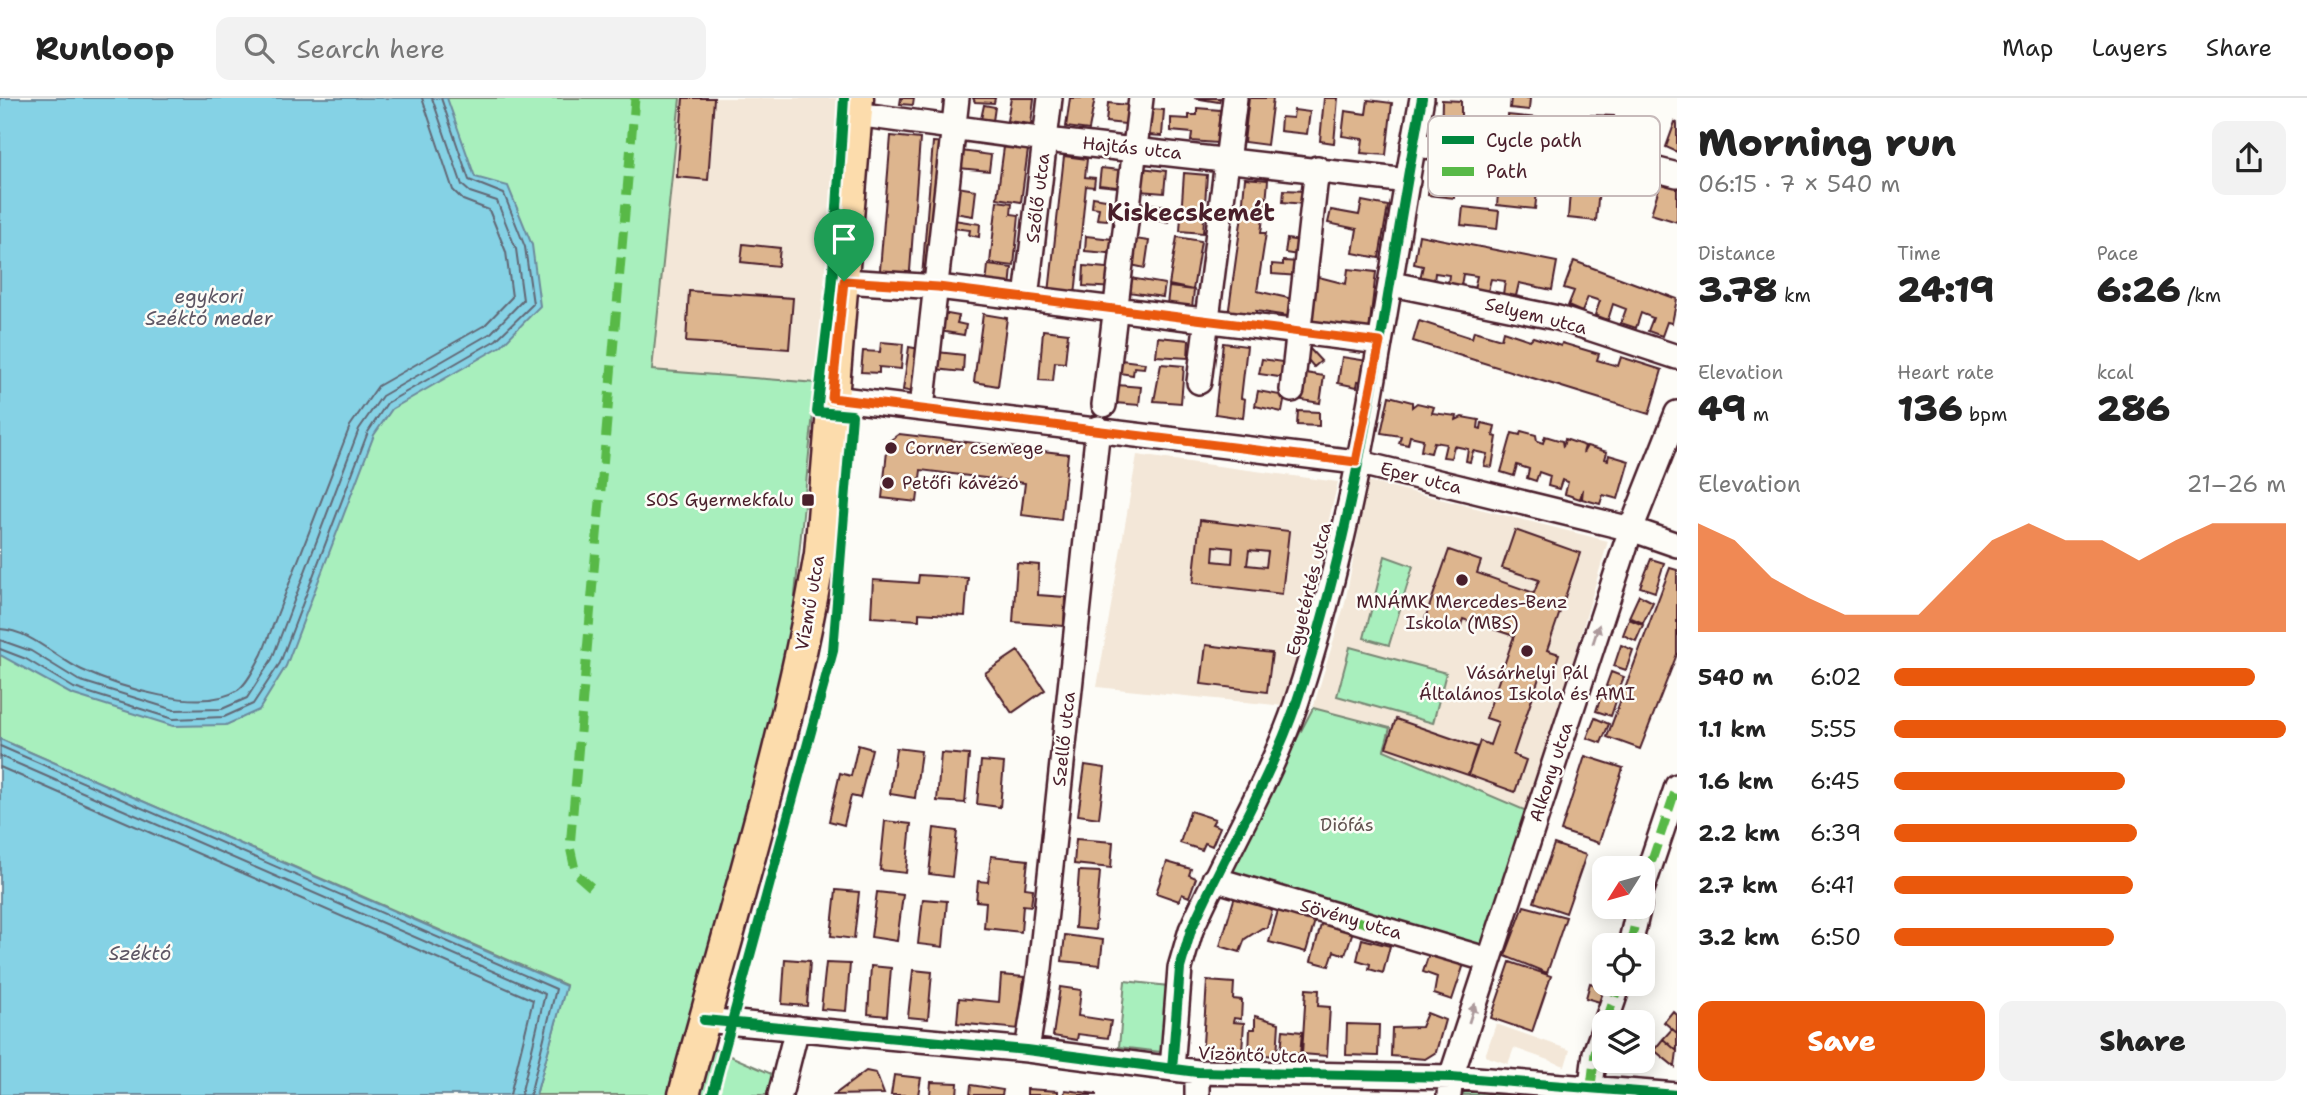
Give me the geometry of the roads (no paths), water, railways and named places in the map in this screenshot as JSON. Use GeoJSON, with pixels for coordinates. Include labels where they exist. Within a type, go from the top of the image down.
{"type":"FeatureCollection","features":[{"type":"Feature","properties":{"kind":"main road","name":"Vízmű utca"},"geometry":{"type":"LineString","coordinates":[[684,1095],[790,709],[809,617],[820,554],[857,106]]}},
{"type":"Feature","properties":{"kind":"street"},"geometry":{"type":"LineString","coordinates":[[922,408],[938,287],[957,98]]}},
{"type":"Feature","properties":{"kind":"street","name":"Szőlő utca"},"geometry":{"type":"LineString","coordinates":[[1026,298],[1050,98]]}},
{"type":"Feature","properties":{"kind":"street"},"geometry":{"type":"LineString","coordinates":[[1104,405],[1141,98]]}},
{"type":"Feature","properties":{"kind":"street"},"geometry":{"type":"LineString","coordinates":[[1199,383],[1235,98]]}},
{"type":"Feature","properties":{"kind":"street","name":"Egyetértés utca"},"geometry":{"type":"LineString","coordinates":[[1172,1069],[1180,968],[1191,930],[1295,707],[1325,603],[1392,284],[1422,98]]}},
{"type":"Feature","properties":{"kind":"street","name":"Hajtás utca"},"geometry":{"type":"LineString","coordinates":[[857,106],[1046,140],[1137,148],[1408,181]]}},
{"type":"Feature","properties":{"kind":"street"},"geometry":{"type":"LineString","coordinates":[[1413,145],[1428,146]]}},
{"type":"Feature","properties":{"kind":"street"},"geometry":{"type":"LineString","coordinates":[[1292,390],[1317,169]]}},
{"type":"Feature","properties":{"kind":"street"},"geometry":{"type":"LineString","coordinates":[[1660,171],[1677,175]]}},
{"type":"Feature","properties":{"kind":"street"},"geometry":{"type":"LineString","coordinates":[[844,281],[938,287],[1206,323],[1380,342]]}},
{"type":"Feature","properties":{"kind":"street","name":"Selyem utca"},"geometry":{"type":"LineString","coordinates":[[1392,284],[1558,318],[1677,357]]}},
{"type":"Feature","properties":{"kind":"street","name":"Eper utca"},"geometry":{"type":"LineString","coordinates":[[832,398],[1098,428],[1356,462],[1486,501],[1631,529],[1677,545]]}},
{"type":"Feature","properties":{"kind":"street","name":"Alkony utca"},"geometry":{"type":"LineString","coordinates":[[1450,1086],[1631,529],[1677,413]]}},
{"type":"Feature","properties":{"kind":"street","name":"Szellő utca"},"geometry":{"type":"LineString","coordinates":[[1027,1049],[1040,968],[1098,428]]}},
{"type":"Feature","properties":{"kind":"street"},"geometry":{"type":"LineString","coordinates":[[1653,856],[1677,786]]}},
{"type":"Feature","properties":{"kind":"street","name":"Sövény utca"},"geometry":{"type":"LineString","coordinates":[[1214,879],[1489,960]]}},
{"type":"Feature","properties":{"kind":"street","name":"Vízöntő utca"},"geometry":{"type":"LineString","coordinates":[[704,1020],[1027,1049],[1172,1069],[1197,1084],[1591,1086],[1677,1095]]}},
{"type":"Feature","properties":{"kind":"street"},"geometry":{"type":"LineString","coordinates":[[780,1095],[797,1028]]}},
{"type":"Feature","properties":{"kind":"street"},"geometry":{"type":"LineString","coordinates":[[1591,1086],[1593,1073]]}},
{"type":"Feature","properties":{"kind":"water","name":"egykori Széktó meder"},"geometry":{"type":"Polygon","coordinates":[[[0,98],[447,98],[475,177],[508,186],[532,245],[540,306],[501,346],[392,409],[374,435],[286,666],[259,710],[226,725],[173,726],[71,694],[0,655],[0,98]]]}},
{"type":"Feature","properties":{"kind":"water","name":"Széktó"},"geometry":{"type":"Polygon","coordinates":[[[0,739],[566,986],[536,1095],[0,1095],[0,739]]]}},
{"type":"Feature","properties":{"kind":"place","name":"Corner csemege"},"geometry":{"type":"Point","coordinates":[891,448]}},
{"type":"Feature","properties":{"kind":"place","name":"Petőfi kávézó"},"geometry":{"type":"Point","coordinates":[888,483]}},
{"type":"Feature","properties":{"kind":"place","name":"SOS Gyermekfalu"},"geometry":{"type":"Point","coordinates":[808,500]}},
{"type":"Feature","properties":{"kind":"place","name":"MNÁMK Mercedes-Benz Iskola (MBS)"},"geometry":{"type":"Point","coordinates":[1462,580]}},
{"type":"Feature","properties":{"kind":"place","name":"Vásárhelyi Pál Általános Iskola és AMI"},"geometry":{"type":"Point","coordinates":[1527,651]}},
{"type":"Feature","properties":{"kind":"district","name":"Kiskecskemét"},"geometry":{"type":"Point","coordinates":[1191,213]}},
{"type":"Feature","properties":{"kind":"park label","name":"Diófás"},"geometry":{"type":"Point","coordinates":[1347,825]}}]}
